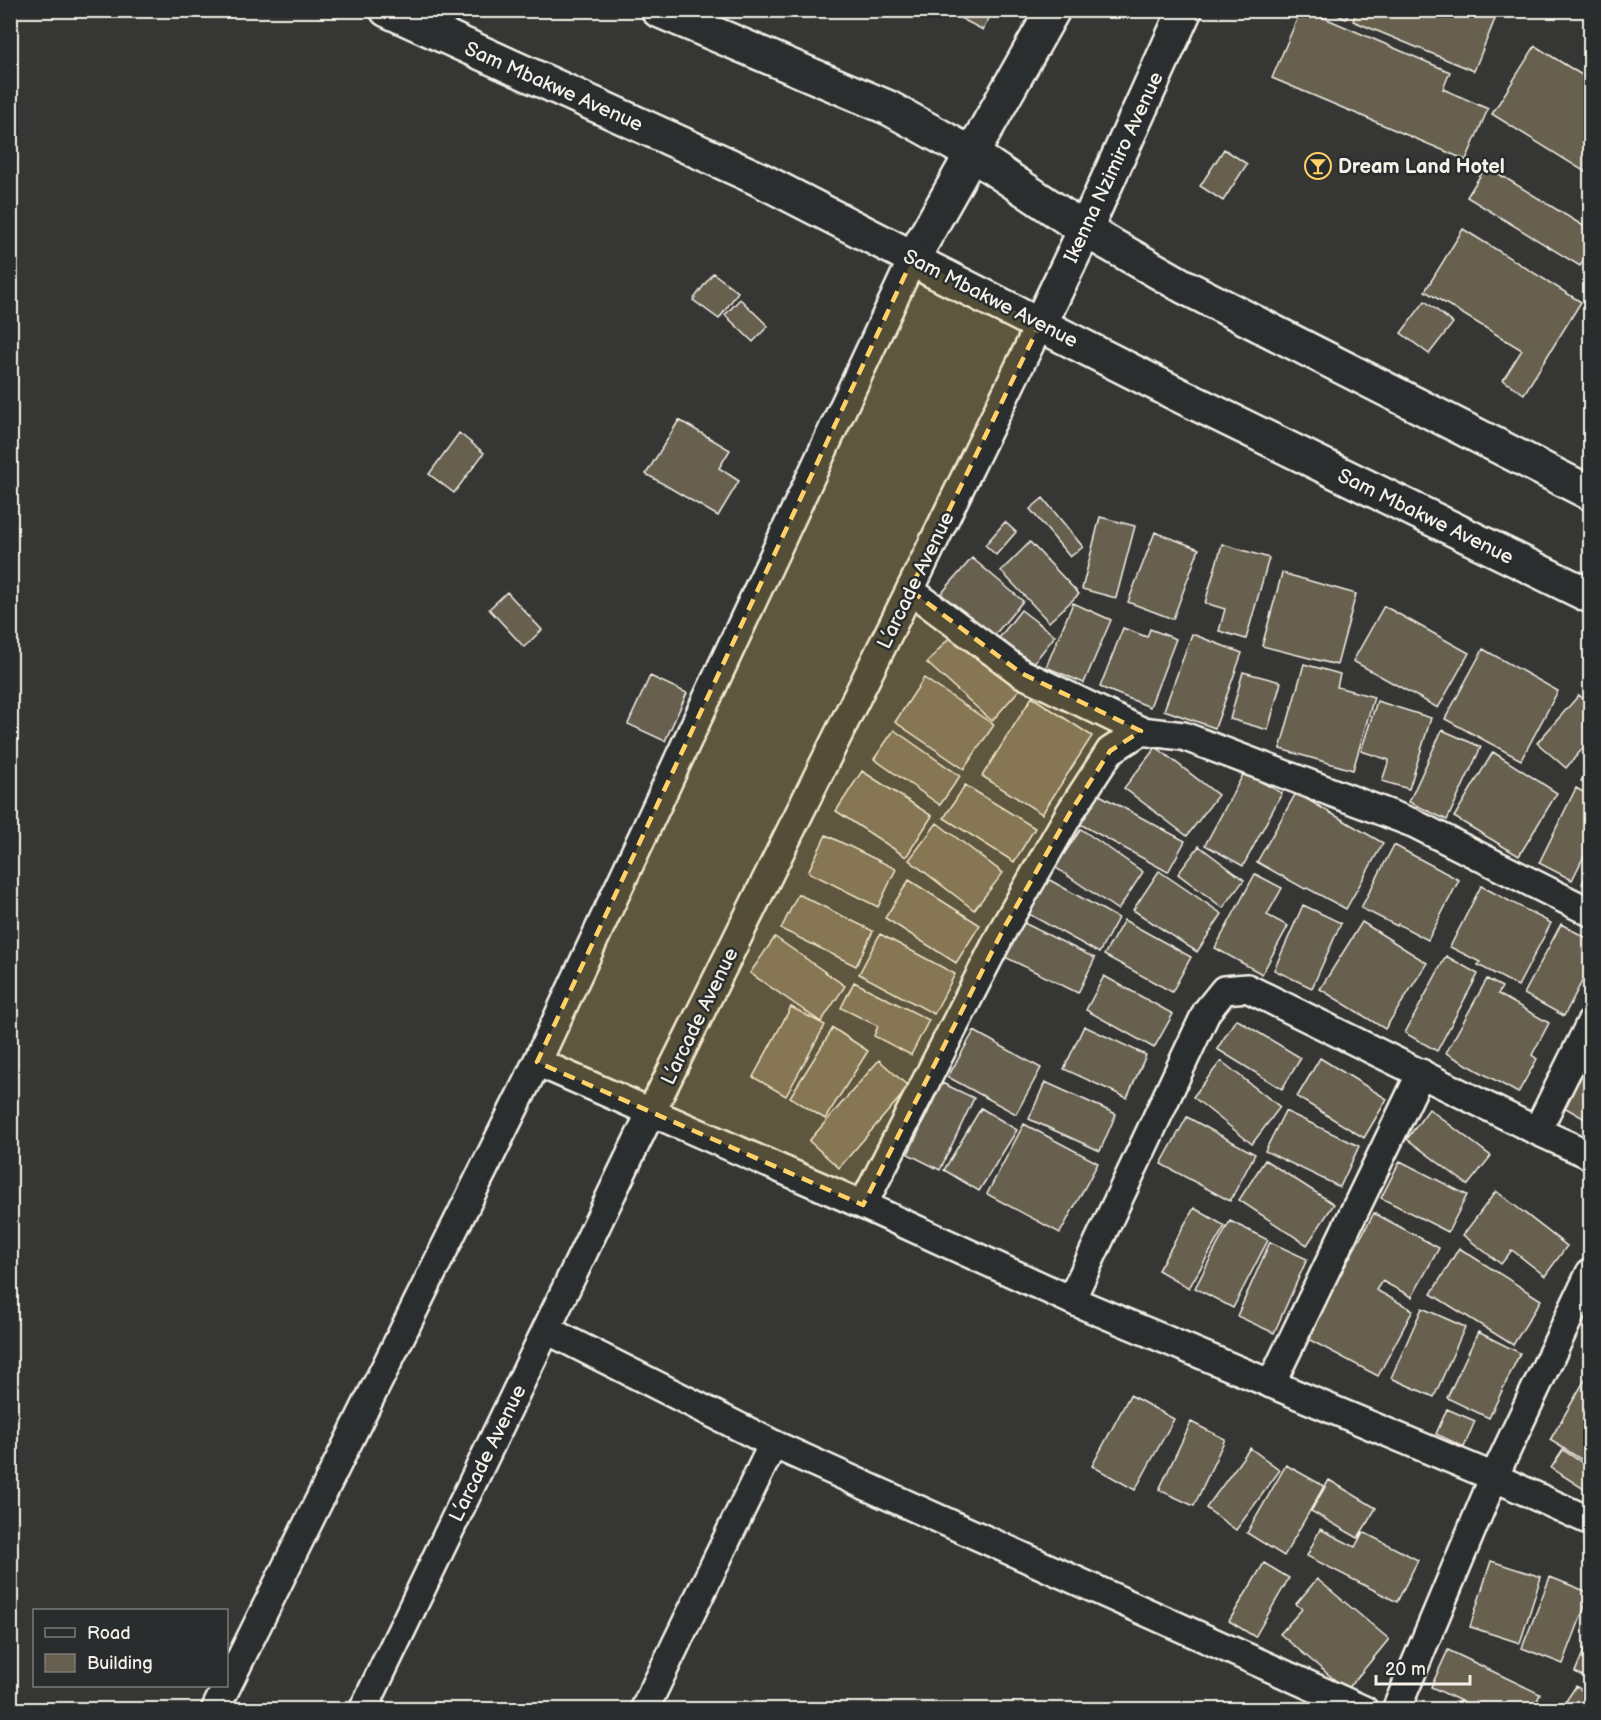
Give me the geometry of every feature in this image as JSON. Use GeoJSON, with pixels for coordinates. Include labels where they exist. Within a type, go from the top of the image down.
{"type":"FeatureCollection","features":[{"type":"Feature","properties":{"kind":"main road","name":"Sam Mbakwe Avenue"},"geometry":{"type":"LineString","coordinates":[[387,10],[758,178],[930,269],[1179,395],[1590,596]]}},
{"type":"Feature","properties":{"kind":"main road"},"geometry":{"type":"LineString","coordinates":[[658,10],[889,108],[972,154],[1085,230],[1183,286],[1590,493]]}},
{"type":"Feature","properties":{"kind":"main road"},"geometry":{"type":"LineString","coordinates":[[913,258],[1053,10]]}},
{"type":"Feature","properties":{"kind":"main road","name":"Ikenna Nzimiro Avenue"},"geometry":{"type":"LineString","coordinates":[[1040,324],[1185,10]]}},
{"type":"Feature","properties":{"kind":"street"},"geometry":{"type":"LineString","coordinates":[[228,1684],[537,1062],[913,258]]}},
{"type":"Feature","properties":{"kind":"street","name":"L’arcade Avenue"},"geometry":{"type":"LineString","coordinates":[[363,1710],[651,1112],[1040,324]]}},
{"type":"Feature","properties":{"kind":"street"},"geometry":{"type":"LineString","coordinates":[[910,590],[1021,673],[1141,731],[1183,736],[1413,823],[1590,912]]}},
{"type":"Feature","properties":{"kind":"street"},"geometry":{"type":"LineString","coordinates":[[863,1205],[1004,928],[1071,811],[1110,751],[1141,731]]}},
{"type":"Feature","properties":{"kind":"street"},"geometry":{"type":"LineString","coordinates":[[1071,1300],[1207,1011],[1224,990],[1247,988],[1590,1155]]}},
{"type":"Feature","properties":{"kind":"street"},"geometry":{"type":"LineString","coordinates":[[1537,1131],[1590,1024]]}},
{"type":"Feature","properties":{"kind":"street"},"geometry":{"type":"LineString","coordinates":[[537,1062],[863,1205],[1071,1300],[1494,1477],[1590,1521]]}},
{"type":"Feature","properties":{"kind":"street"},"geometry":{"type":"LineString","coordinates":[[1270,1384],[1420,1073]]}},
{"type":"Feature","properties":{"kind":"street"},"geometry":{"type":"LineString","coordinates":[[1396,1710],[1494,1477],[1590,1273]]}},
{"type":"Feature","properties":{"kind":"street"},"geometry":{"type":"LineString","coordinates":[[547,1330],[773,1444],[1364,1710]]}},
{"type":"Feature","properties":{"kind":"street"},"geometry":{"type":"LineString","coordinates":[[644,1710],[773,1444]]}},
{"type":"Feature","properties":{"kind":"street"},"geometry":{"type":"LineString","coordinates":[[215,1710],[226,1687]]}},
{"type":"Feature","properties":{"kind":"highlighted area"},"geometry":{"type":"Polygon","coordinates":[[[913,258],[1040,324],[910,590],[1021,673],[1141,731],[1110,751],[1071,811],[1004,928],[863,1205],[537,1062],[913,258]]]}},
{"type":"Feature","properties":{"kind":"building"},"geometry":{"type":"Polygon","coordinates":[[[945,10],[993,10],[983,30],[945,10]]]}},
{"type":"Feature","properties":{"kind":"building"},"geometry":{"type":"Polygon","coordinates":[[[1301,10],[1306,10],[1450,72],[1443,89],[1488,109],[1466,160],[1272,78],[1301,10]]]}},
{"type":"Feature","properties":{"kind":"building"},"geometry":{"type":"Polygon","coordinates":[[[1327,10],[1350,10],[1346,19],[1327,10]]]}},
{"type":"Feature","properties":{"kind":"building"},"geometry":{"type":"Polygon","coordinates":[[[1357,10],[1489,10],[1497,14],[1474,71],[1353,21],[1357,10]]]}},
{"type":"Feature","properties":{"kind":"building"},"geometry":{"type":"Polygon","coordinates":[[[1535,46],[1590,80],[1590,175],[1492,114],[1535,46]]]}},
{"type":"Feature","properties":{"kind":"building"},"geometry":{"type":"Polygon","coordinates":[[[1224,149],[1247,164],[1223,201],[1200,186],[1224,149]]]}},
{"type":"Feature","properties":{"kind":"building"},"geometry":{"type":"Polygon","coordinates":[[[1486,166],[1590,230],[1590,249],[1580,266],[1467,197],[1486,166]]]}},
{"type":"Feature","properties":{"kind":"building"},"geometry":{"type":"Polygon","coordinates":[[[1463,229],[1581,302],[1524,394],[1503,380],[1522,350],[1425,291],[1463,229]]]}},
{"type":"Feature","properties":{"kind":"building"},"geometry":{"type":"Polygon","coordinates":[[[713,273],[738,292],[719,319],[693,300],[713,273]]]}},
{"type":"Feature","properties":{"kind":"building"},"geometry":{"type":"Polygon","coordinates":[[[740,299],[768,326],[753,342],[725,315],[740,299]]]}},
{"type":"Feature","properties":{"kind":"building"},"geometry":{"type":"Polygon","coordinates":[[[1425,301],[1453,323],[1429,354],[1401,333],[1425,301]]]}},
{"type":"Feature","properties":{"kind":"building"},"geometry":{"type":"Polygon","coordinates":[[[679,420],[730,450],[719,468],[739,481],[718,516],[646,474],[679,420]]]}},
{"type":"Feature","properties":{"kind":"building"},"geometry":{"type":"Polygon","coordinates":[[[459,433],[484,453],[454,493],[429,474],[459,433]]]}},
{"type":"Feature","properties":{"kind":"building"},"geometry":{"type":"Polygon","coordinates":[[[1043,498],[1083,547],[1070,557],[1030,509],[1043,498]]]}},
{"type":"Feature","properties":{"kind":"building"},"geometry":{"type":"Polygon","coordinates":[[[1100,517],[1135,526],[1116,598],[1082,589],[1100,517]]]}},
{"type":"Feature","properties":{"kind":"building"},"geometry":{"type":"Polygon","coordinates":[[[1005,522],[1016,532],[996,555],[985,545],[1005,522]]]}},
{"type":"Feature","properties":{"kind":"building"},"geometry":{"type":"Polygon","coordinates":[[[1155,532],[1199,549],[1173,619],[1128,602],[1155,532]]]}},
{"type":"Feature","properties":{"kind":"building"},"geometry":{"type":"Polygon","coordinates":[[[1030,542],[1079,594],[1049,622],[1001,571],[1030,542]]]}},
{"type":"Feature","properties":{"kind":"building"},"geometry":{"type":"Polygon","coordinates":[[[1222,544],[1269,558],[1246,639],[1219,631],[1225,609],[1205,603],[1222,544]]]}},
{"type":"Feature","properties":{"kind":"building"},"geometry":{"type":"Polygon","coordinates":[[[972,558],[1023,601],[992,638],[941,594],[972,558]]]}},
{"type":"Feature","properties":{"kind":"building"},"geometry":{"type":"Polygon","coordinates":[[[1282,573],[1356,594],[1337,665],[1262,646],[1282,573]]]}},
{"type":"Feature","properties":{"kind":"building"},"geometry":{"type":"Polygon","coordinates":[[[507,592],[542,630],[524,647],[489,609],[507,592]]]}},
{"type":"Feature","properties":{"kind":"building"},"geometry":{"type":"Polygon","coordinates":[[[1073,603],[1111,620],[1084,683],[1046,667],[1073,603]]]}},
{"type":"Feature","properties":{"kind":"building"},"geometry":{"type":"Polygon","coordinates":[[[1384,606],[1469,653],[1438,708],[1353,661],[1384,606]]]}},
{"type":"Feature","properties":{"kind":"building"},"geometry":{"type":"Polygon","coordinates":[[[1021,610],[1055,636],[1029,669],[995,643],[1021,610]]]}},
{"type":"Feature","properties":{"kind":"building"},"geometry":{"type":"Polygon","coordinates":[[[1123,628],[1147,637],[1150,629],[1176,639],[1150,707],[1100,687],[1123,628]]]}},
{"type":"Feature","properties":{"kind":"building"},"geometry":{"type":"Polygon","coordinates":[[[955,631],[1020,689],[992,721],[927,663],[955,631]]]}},
{"type":"Feature","properties":{"kind":"building"},"geometry":{"type":"Polygon","coordinates":[[[1192,634],[1242,653],[1215,728],[1164,710],[1192,634]]]}},
{"type":"Feature","properties":{"kind":"building"},"geometry":{"type":"Polygon","coordinates":[[[1483,649],[1558,691],[1521,760],[1445,719],[1483,649]]]}},
{"type":"Feature","properties":{"kind":"building"},"geometry":{"type":"Polygon","coordinates":[[[1304,664],[1340,674],[1337,687],[1374,697],[1353,770],[1280,749],[1304,664]]]}},
{"type":"Feature","properties":{"kind":"building"},"geometry":{"type":"Polygon","coordinates":[[[1243,672],[1281,682],[1268,730],[1230,719],[1243,672]]]}},
{"type":"Feature","properties":{"kind":"building"},"geometry":{"type":"Polygon","coordinates":[[[650,676],[687,693],[665,741],[628,724],[650,676]]]}},
{"type":"Feature","properties":{"kind":"building"},"geometry":{"type":"Polygon","coordinates":[[[924,678],[994,725],[964,769],[895,722],[924,678]]]}},
{"type":"Feature","properties":{"kind":"building"},"geometry":{"type":"Polygon","coordinates":[[[1579,695],[1590,705],[1590,740],[1566,768],[1537,743],[1579,695]]]}},
{"type":"Feature","properties":{"kind":"building"},"geometry":{"type":"Polygon","coordinates":[[[1032,697],[1092,736],[1042,814],[982,776],[1032,697]]]}},
{"type":"Feature","properties":{"kind":"building"},"geometry":{"type":"Polygon","coordinates":[[[1377,701],[1431,718],[1409,789],[1382,781],[1389,760],[1361,751],[1377,701]]]}},
{"type":"Feature","properties":{"kind":"building"},"geometry":{"type":"Polygon","coordinates":[[[894,730],[960,776],[940,805],[874,759],[894,730]]]}},
{"type":"Feature","properties":{"kind":"building"},"geometry":{"type":"Polygon","coordinates":[[[1442,730],[1481,747],[1447,820],[1409,802],[1442,730]]]}},
{"type":"Feature","properties":{"kind":"building"},"geometry":{"type":"Polygon","coordinates":[[[1156,747],[1218,795],[1187,836],[1124,788],[1156,747]]]}},
{"type":"Feature","properties":{"kind":"building"},"geometry":{"type":"Polygon","coordinates":[[[1493,752],[1557,793],[1519,856],[1454,817],[1493,752]]]}},
{"type":"Feature","properties":{"kind":"building"},"geometry":{"type":"Polygon","coordinates":[[[1590,765],[1590,787],[1581,781],[1590,765]]]}},
{"type":"Feature","properties":{"kind":"building"},"geometry":{"type":"Polygon","coordinates":[[[862,771],[932,816],[906,857],[836,811],[862,771]]]}},
{"type":"Feature","properties":{"kind":"building"},"geometry":{"type":"Polygon","coordinates":[[[1244,773],[1282,793],[1243,866],[1205,845],[1244,773]]]}},
{"type":"Feature","properties":{"kind":"building"},"geometry":{"type":"Polygon","coordinates":[[[965,785],[1035,828],[1014,862],[944,818],[965,785]]]}},
{"type":"Feature","properties":{"kind":"building"},"geometry":{"type":"Polygon","coordinates":[[[1576,788],[1590,796],[1590,844],[1572,880],[1539,863],[1576,788]]]}},
{"type":"Feature","properties":{"kind":"building"},"geometry":{"type":"Polygon","coordinates":[[[1094,792],[1185,841],[1168,872],[1078,823],[1094,792]]]}},
{"type":"Feature","properties":{"kind":"building"},"geometry":{"type":"Polygon","coordinates":[[[1296,793],[1383,843],[1346,909],[1257,862],[1296,793]]]}},
{"type":"Feature","properties":{"kind":"building"},"geometry":{"type":"Polygon","coordinates":[[[937,823],[1003,873],[974,910],[909,860],[937,823]]]}},
{"type":"Feature","properties":{"kind":"building"},"geometry":{"type":"Polygon","coordinates":[[[1081,829],[1143,872],[1118,910],[1055,867],[1081,829]]]}},
{"type":"Feature","properties":{"kind":"building"},"geometry":{"type":"Polygon","coordinates":[[[826,835],[896,869],[878,907],[808,872],[826,835]]]}},
{"type":"Feature","properties":{"kind":"building"},"geometry":{"type":"Polygon","coordinates":[[[1394,845],[1459,880],[1428,940],[1361,908],[1394,845]]]}},
{"type":"Feature","properties":{"kind":"building"},"geometry":{"type":"Polygon","coordinates":[[[1199,846],[1244,880],[1223,908],[1178,874],[1199,846]]]}},
{"type":"Feature","properties":{"kind":"building"},"geometry":{"type":"Polygon","coordinates":[[[1590,866],[1590,888],[1582,884],[1590,866]]]}},
{"type":"Feature","properties":{"kind":"building"},"geometry":{"type":"Polygon","coordinates":[[[1159,871],[1222,914],[1197,952],[1133,910],[1159,871]]]}},
{"type":"Feature","properties":{"kind":"building"},"geometry":{"type":"Polygon","coordinates":[[[1255,874],[1282,888],[1267,915],[1288,926],[1262,974],[1215,948],[1255,874]]]}},
{"type":"Feature","properties":{"kind":"building"},"geometry":{"type":"Polygon","coordinates":[[[1046,878],[1118,918],[1099,953],[1027,913],[1046,878]]]}},
{"type":"Feature","properties":{"kind":"building"},"geometry":{"type":"Polygon","coordinates":[[[909,880],[980,925],[956,963],[885,918],[909,880]]]}},
{"type":"Feature","properties":{"kind":"building"},"geometry":{"type":"Polygon","coordinates":[[[1481,886],[1551,923],[1518,986],[1478,965],[1480,962],[1450,947],[1481,886]]]}},
{"type":"Feature","properties":{"kind":"building"},"geometry":{"type":"Polygon","coordinates":[[[798,894],[873,931],[856,966],[781,929],[798,894]]]}},
{"type":"Feature","properties":{"kind":"building"},"geometry":{"type":"Polygon","coordinates":[[[1303,905],[1341,923],[1312,988],[1274,970],[1303,905]]]}},
{"type":"Feature","properties":{"kind":"building"},"geometry":{"type":"Polygon","coordinates":[[[1124,920],[1191,957],[1172,992],[1104,955],[1124,920]]]}},
{"type":"Feature","properties":{"kind":"building"},"geometry":{"type":"Polygon","coordinates":[[[1020,921],[1095,958],[1078,993],[1003,956],[1020,921]]]}},
{"type":"Feature","properties":{"kind":"building"},"geometry":{"type":"Polygon","coordinates":[[[1362,922],[1427,963],[1385,1029],[1320,989],[1362,922]]]}},
{"type":"Feature","properties":{"kind":"building"},"geometry":{"type":"Polygon","coordinates":[[[1561,924],[1590,940],[1590,966],[1564,1016],[1524,994],[1561,924]]]}},
{"type":"Feature","properties":{"kind":"building"},"geometry":{"type":"Polygon","coordinates":[[[880,934],[955,974],[934,1014],[859,974],[880,934]]]}},
{"type":"Feature","properties":{"kind":"building"},"geometry":{"type":"Polygon","coordinates":[[[775,937],[845,986],[821,1022],[750,973],[775,937]]]}},
{"type":"Feature","properties":{"kind":"building"},"geometry":{"type":"Polygon","coordinates":[[[1446,956],[1478,974],[1437,1051],[1405,1033],[1446,956]]]}},
{"type":"Feature","properties":{"kind":"building"},"geometry":{"type":"Polygon","coordinates":[[[1104,976],[1173,1014],[1154,1048],[1086,1010],[1104,976]]]}},
{"type":"Feature","properties":{"kind":"building"},"geometry":{"type":"Polygon","coordinates":[[[1487,979],[1502,987],[1498,994],[1549,1023],[1532,1055],[1537,1059],[1518,1093],[1446,1053],[1487,979]]]}},
{"type":"Feature","properties":{"kind":"building"},"geometry":{"type":"Polygon","coordinates":[[[854,982],[929,1020],[911,1055],[874,1036],[878,1026],[841,1008],[854,982]]]}},
{"type":"Feature","properties":{"kind":"building"},"geometry":{"type":"Polygon","coordinates":[[[791,1007],[825,1025],[786,1096],[753,1077],[791,1007]]]}},
{"type":"Feature","properties":{"kind":"building"},"geometry":{"type":"Polygon","coordinates":[[[1236,1019],[1301,1058],[1282,1089],[1217,1049],[1236,1019]]]}},
{"type":"Feature","properties":{"kind":"building"},"geometry":{"type":"Polygon","coordinates":[[[1084,1026],[1146,1055],[1127,1098],[1064,1069],[1084,1026]]]}},
{"type":"Feature","properties":{"kind":"building"},"geometry":{"type":"Polygon","coordinates":[[[833,1028],[868,1051],[825,1119],[790,1097],[833,1028]]]}},
{"type":"Feature","properties":{"kind":"building"},"geometry":{"type":"Polygon","coordinates":[[[974,1031],[1041,1068],[1016,1114],[948,1077],[974,1031]]]}},
{"type":"Feature","properties":{"kind":"building"},"geometry":{"type":"Polygon","coordinates":[[[1320,1058],[1387,1099],[1364,1138],[1297,1097],[1320,1058]]]}},
{"type":"Feature","properties":{"kind":"building"},"geometry":{"type":"Polygon","coordinates":[[[879,1060],[909,1087],[839,1168],[809,1141],[879,1060]]]}},
{"type":"Feature","properties":{"kind":"building"},"geometry":{"type":"Polygon","coordinates":[[[1221,1061],[1280,1107],[1252,1144],[1193,1097],[1221,1061]]]}},
{"type":"Feature","properties":{"kind":"building"},"geometry":{"type":"Polygon","coordinates":[[[1590,1061],[1590,1122],[1564,1107],[1590,1061]]]}},
{"type":"Feature","properties":{"kind":"building"},"geometry":{"type":"Polygon","coordinates":[[[1045,1082],[1116,1114],[1100,1151],[1029,1119],[1045,1082]]]}},
{"type":"Feature","properties":{"kind":"building"},"geometry":{"type":"Polygon","coordinates":[[[942,1083],[974,1098],[940,1170],[908,1154],[942,1083]]]}},
{"type":"Feature","properties":{"kind":"building"},"geometry":{"type":"Polygon","coordinates":[[[981,1108],[1017,1130],[979,1191],[944,1170],[981,1108]]]}},
{"type":"Feature","properties":{"kind":"building"},"geometry":{"type":"Polygon","coordinates":[[[1429,1109],[1491,1156],[1468,1185],[1407,1139],[1429,1109]]]}},
{"type":"Feature","properties":{"kind":"building"},"geometry":{"type":"Polygon","coordinates":[[[1285,1111],[1359,1146],[1340,1187],[1265,1151],[1285,1111]]]}},
{"type":"Feature","properties":{"kind":"building"},"geometry":{"type":"Polygon","coordinates":[[[1187,1117],[1255,1154],[1230,1201],[1161,1164],[1187,1117]]]}},
{"type":"Feature","properties":{"kind":"building"},"geometry":{"type":"Polygon","coordinates":[[[1024,1124],[1098,1163],[1060,1233],[987,1194],[1024,1124]]]}},
{"type":"Feature","properties":{"kind":"building"},"geometry":{"type":"Polygon","coordinates":[[[1265,1160],[1334,1204],[1307,1245],[1239,1200],[1265,1160]]]}},
{"type":"Feature","properties":{"kind":"building"},"geometry":{"type":"Polygon","coordinates":[[[1400,1161],[1467,1195],[1448,1232],[1381,1198],[1400,1161]]]}},
{"type":"Feature","properties":{"kind":"building"},"geometry":{"type":"Polygon","coordinates":[[[1496,1191],[1567,1246],[1545,1276],[1512,1250],[1501,1264],[1463,1235],[1496,1191]]]}},
{"type":"Feature","properties":{"kind":"building"},"geometry":{"type":"Polygon","coordinates":[[[1194,1208],[1225,1226],[1189,1288],[1158,1270],[1194,1208]]]}},
{"type":"Feature","properties":{"kind":"building"},"geometry":{"type":"Polygon","coordinates":[[[1374,1213],[1439,1248],[1412,1297],[1382,1281],[1376,1290],[1413,1310],[1378,1376],[1306,1338],[1374,1213]]]}},
{"type":"Feature","properties":{"kind":"building"},"geometry":{"type":"Polygon","coordinates":[[[1230,1221],[1268,1240],[1233,1308],[1195,1288],[1230,1221]]]}},
{"type":"Feature","properties":{"kind":"building"},"geometry":{"type":"Polygon","coordinates":[[[1270,1242],[1307,1259],[1274,1333],[1237,1316],[1270,1242]]]}},
{"type":"Feature","properties":{"kind":"building"},"geometry":{"type":"Polygon","coordinates":[[[1459,1248],[1541,1300],[1513,1345],[1431,1294],[1459,1248]]]}},
{"type":"Feature","properties":{"kind":"building"},"geometry":{"type":"Polygon","coordinates":[[[1590,1300],[1590,1331],[1579,1325],[1590,1300]]]}},
{"type":"Feature","properties":{"kind":"building"},"geometry":{"type":"Polygon","coordinates":[[[1422,1308],[1465,1327],[1434,1397],[1391,1378],[1422,1308]]]}},
{"type":"Feature","properties":{"kind":"building"},"geometry":{"type":"Polygon","coordinates":[[[1478,1332],[1520,1353],[1489,1418],[1447,1398],[1478,1332]]]}},
{"type":"Feature","properties":{"kind":"building"},"geometry":{"type":"Polygon","coordinates":[[[1590,1371],[1590,1465],[1550,1440],[1590,1371]]]}},
{"type":"Feature","properties":{"kind":"building"},"geometry":{"type":"Polygon","coordinates":[[[1130,1395],[1174,1419],[1135,1490],[1092,1466],[1130,1395]]]}},
{"type":"Feature","properties":{"kind":"building"},"geometry":{"type":"Polygon","coordinates":[[[1447,1409],[1475,1421],[1464,1447],[1436,1434],[1447,1409]]]}},
{"type":"Feature","properties":{"kind":"building"},"geometry":{"type":"Polygon","coordinates":[[[1191,1422],[1225,1439],[1194,1506],[1159,1490],[1191,1422]]]}},
{"type":"Feature","properties":{"kind":"building"},"geometry":{"type":"Polygon","coordinates":[[[1250,1448],[1280,1470],[1236,1530],[1206,1508],[1250,1448]]]}},
{"type":"Feature","properties":{"kind":"building"},"geometry":{"type":"Polygon","coordinates":[[[1563,1450],[1590,1468],[1590,1493],[1551,1468],[1563,1450]]]}},
{"type":"Feature","properties":{"kind":"building"},"geometry":{"type":"Polygon","coordinates":[[[1286,1465],[1324,1486],[1284,1556],[1247,1533],[1286,1465]]]}},
{"type":"Feature","properties":{"kind":"building"},"geometry":{"type":"Polygon","coordinates":[[[1329,1480],[1376,1508],[1358,1538],[1311,1511],[1329,1480]]]}},
{"type":"Feature","properties":{"kind":"building"},"geometry":{"type":"Polygon","coordinates":[[[1320,1529],[1355,1547],[1363,1532],[1418,1560],[1397,1602],[1307,1556],[1320,1529]]]}},
{"type":"Feature","properties":{"kind":"building"},"geometry":{"type":"Polygon","coordinates":[[[1491,1561],[1541,1577],[1520,1643],[1470,1627],[1491,1561]]]}},
{"type":"Feature","properties":{"kind":"building"},"geometry":{"type":"Polygon","coordinates":[[[1264,1563],[1289,1578],[1255,1637],[1229,1621],[1264,1563]]]}},
{"type":"Feature","properties":{"kind":"building"},"geometry":{"type":"Polygon","coordinates":[[[1550,1577],[1590,1593],[1563,1664],[1522,1648],[1550,1577]]]}},
{"type":"Feature","properties":{"kind":"building"},"geometry":{"type":"Polygon","coordinates":[[[1317,1579],[1389,1639],[1347,1690],[1280,1634],[1302,1609],[1296,1604],[1317,1579]]]}},
{"type":"Feature","properties":{"kind":"building"},"geometry":{"type":"Polygon","coordinates":[[[1590,1636],[1590,1680],[1575,1672],[1590,1636]]]}},
{"type":"Feature","properties":{"kind":"building"},"geometry":{"type":"Polygon","coordinates":[[[1448,1650],[1540,1694],[1533,1710],[1480,1710],[1431,1687],[1448,1650]]]}},
{"type":"Feature","properties":{"kind":"building"},"geometry":{"type":"Polygon","coordinates":[[[1576,1686],[1590,1696],[1590,1710],[1560,1710],[1576,1686]]]}},
{"type":"Feature","properties":{"kind":"place","name":"Dream Land Hotel"},"geometry":{"type":"Point","coordinates":[1318,166]}}]}
